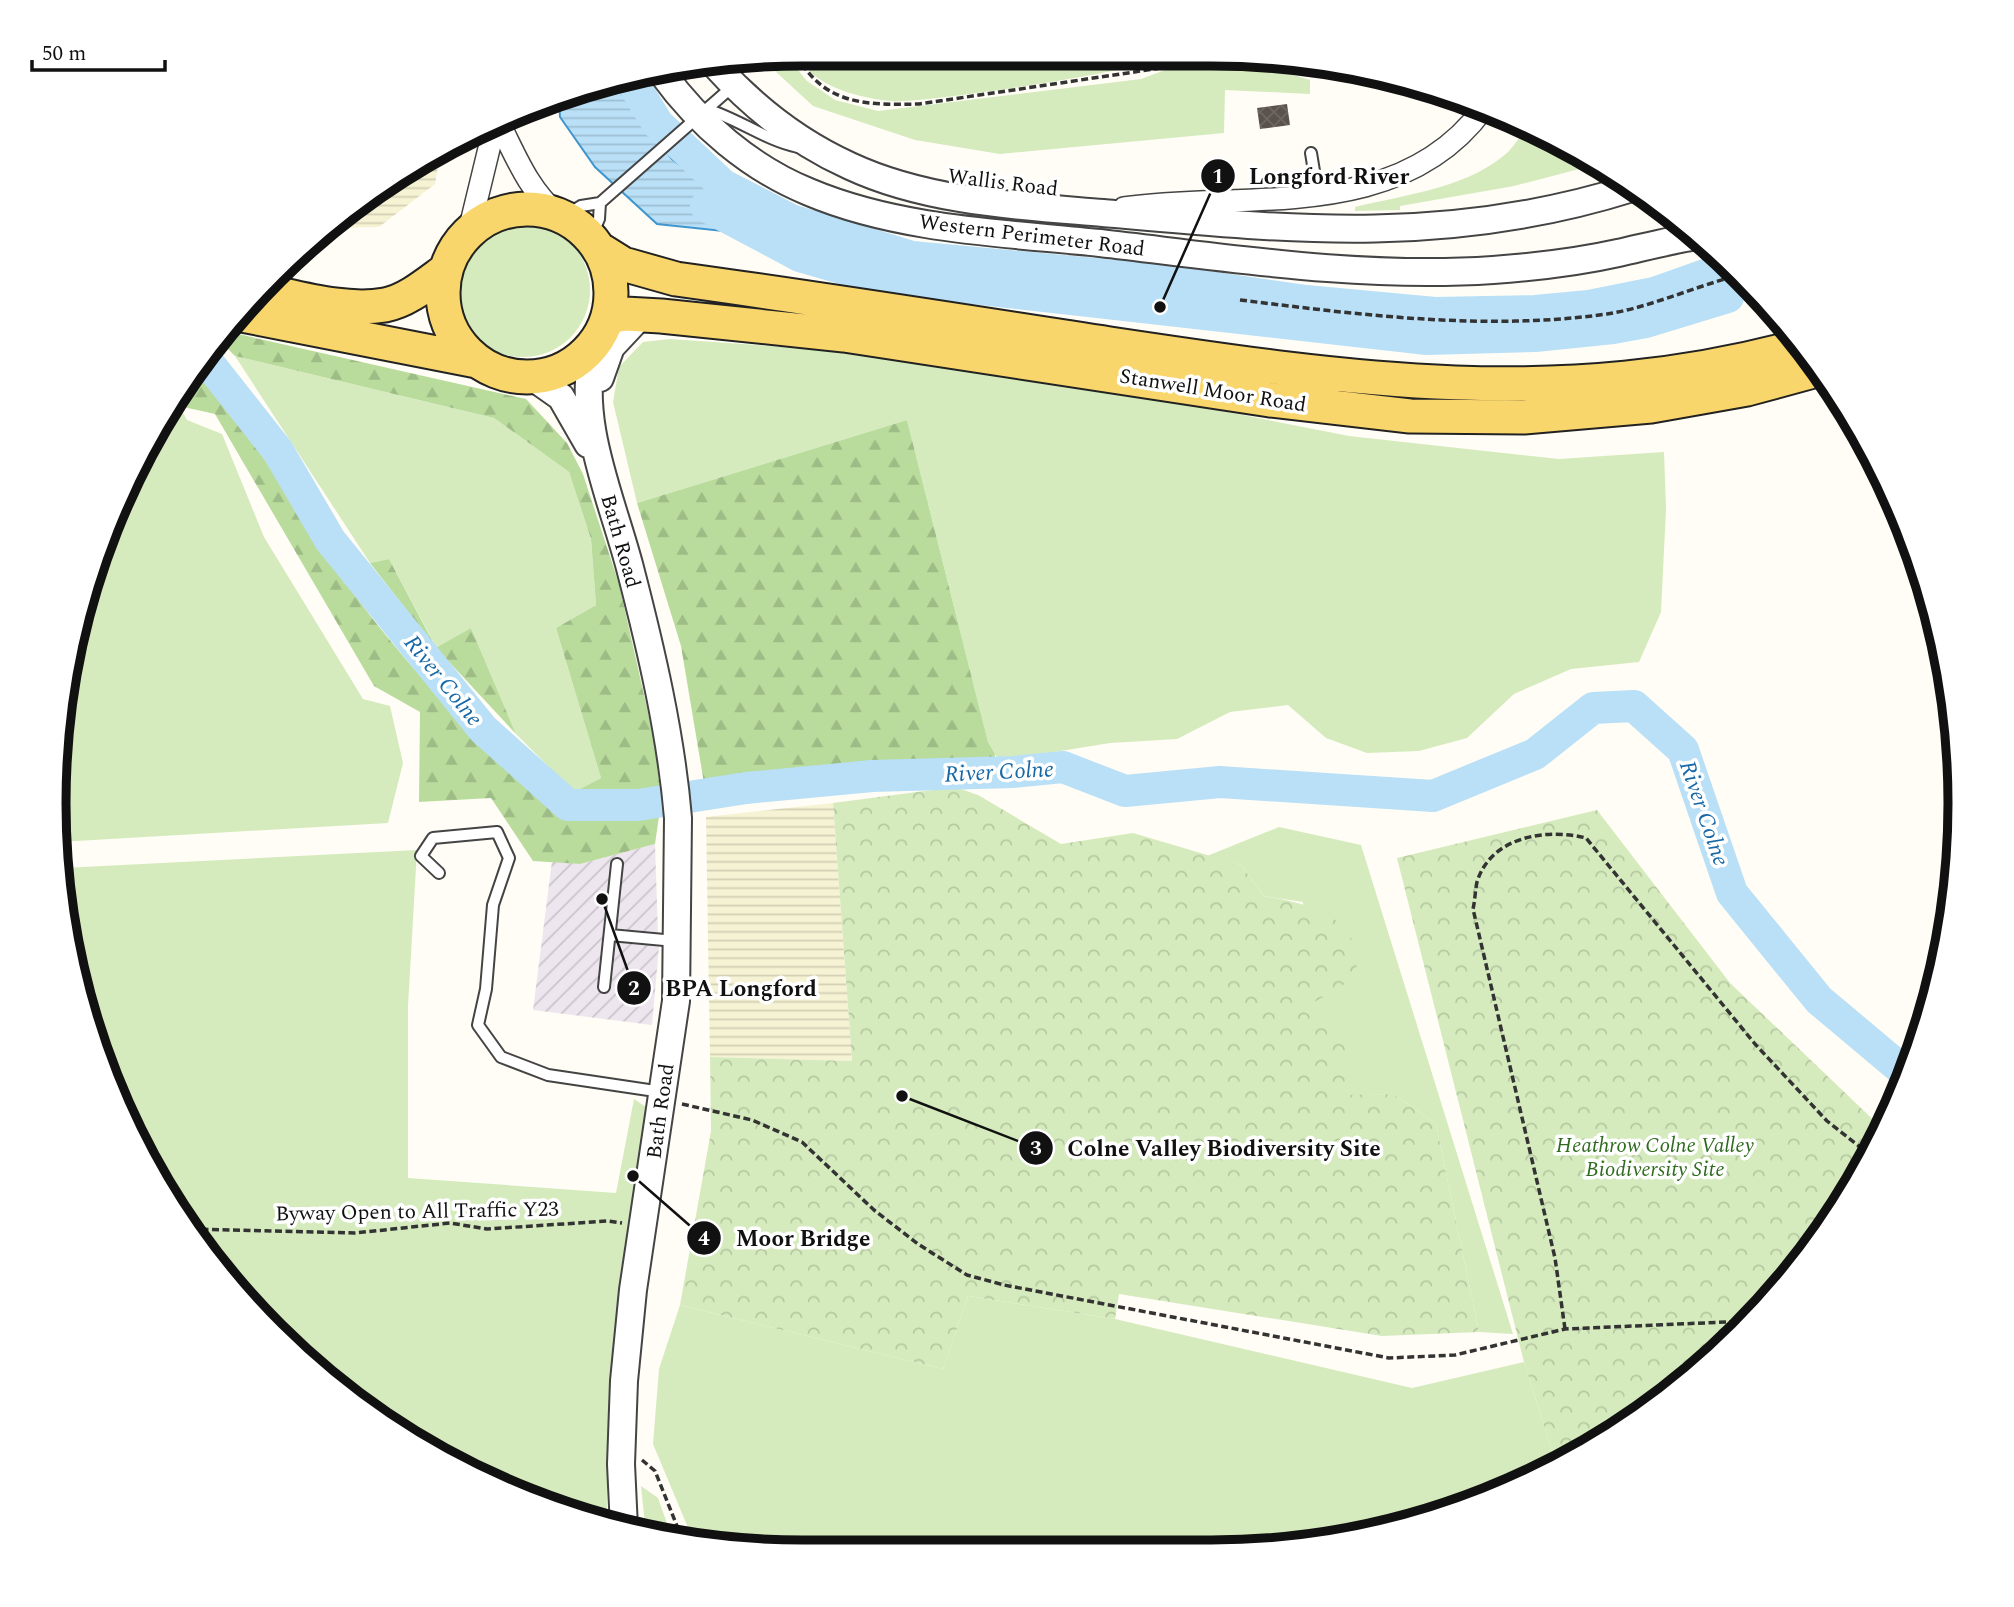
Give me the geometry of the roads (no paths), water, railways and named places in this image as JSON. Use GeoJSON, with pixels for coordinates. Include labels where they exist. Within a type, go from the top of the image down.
{"type":"FeatureCollection","features":[{"type":"Feature","properties":{"kind":"main road"},"geometry":{"type":"LineString","coordinates":[[250,317],[477,361],[511,377],[534,378],[554,373],[574,363],[601,331],[611,286],[608,269],[595,243],[561,216],[534,209],[516,209],[492,214],[470,228],[446,270],[418,290],[386,305],[343,306],[273,292]]}},
{"type":"Feature","properties":{"kind":"main road","name":"Stanwell Moor Road"},"geometry":{"type":"LineString","coordinates":[[595,243],[623,264],[676,279],[1186,356],[1416,383],[1551,385],[1640,377],[1790,348]]}},
{"type":"Feature","properties":{"kind":"main road"},"geometry":{"type":"LineString","coordinates":[[446,270],[443,309],[448,328],[460,347],[477,361]]}},
{"type":"Feature","properties":{"kind":"main road","name":"Stanwell Moor Road"},"geometry":{"type":"LineString","coordinates":[[601,331],[625,314],[844,335],[1270,400],[1409,416],[1524,417],[1651,406],[1747,389],[1808,373]]}},
{"type":"Feature","properties":{"kind":"street","name":"Western Perimeter Road"},"geometry":{"type":"LineString","coordinates":[[721,72],[770,119],[825,152],[879,177],[933,192],[1091,212],[1312,230],[1419,229],[1498,220],[1576,205],[1621,191]]}},
{"type":"Feature","properties":{"kind":"street","name":"Western Perimeter Road"},"geometry":{"type":"LineString","coordinates":[[667,80],[697,117],[747,157],[807,192],[886,216],[949,226],[1389,273],[1509,268],[1618,253],[1683,238]]}},
{"type":"Feature","properties":{"kind":"street"},"geometry":{"type":"LineString","coordinates":[[1091,212],[1150,205],[1291,199],[1356,189],[1409,173],[1436,155],[1475,116]]}},
{"type":"Feature","properties":{"kind":"street"},"geometry":{"type":"LineString","coordinates":[[503,131],[538,198],[561,216]]}},
{"type":"Feature","properties":{"kind":"street"},"geometry":{"type":"LineString","coordinates":[[470,228],[492,137]]}},
{"type":"Feature","properties":{"kind":"street","name":"Western Perimeter Road"},"geometry":{"type":"LineString","coordinates":[[1657,242],[1672,230]]}},
{"type":"Feature","properties":{"kind":"street"},"geometry":{"type":"LineString","coordinates":[[590,424],[600,376],[611,347],[641,315]]}},
{"type":"Feature","properties":{"kind":"street","name":"Bath Road"},"geometry":{"type":"LineString","coordinates":[[601,331],[587,374],[590,424],[650,648],[676,787],[678,818],[676,1002],[632,1303],[622,1443],[624,1518]]}},
{"type":"Feature","properties":{"kind":"street","name":"Bath Road"},"geometry":{"type":"LineString","coordinates":[[534,378],[561,397],[598,460]]}},
{"type":"Feature","properties":{"kind":"lane"},"geometry":{"type":"LineString","coordinates":[[561,216],[581,206],[601,202],[733,86]]}},
{"type":"Feature","properties":{"kind":"lane","name":"Western Perimeter Road"},"geometry":{"type":"LineString","coordinates":[[697,117],[734,117],[775,142],[825,152]]}},
{"type":"Feature","properties":{"kind":"lane"},"geometry":{"type":"LineString","coordinates":[[1311,153],[1318,195]]}},
{"type":"Feature","properties":{"kind":"lane"},"geometry":{"type":"LineString","coordinates":[[595,243],[601,202]]}},
{"type":"Feature","properties":{"kind":"lane"},"geometry":{"type":"LineString","coordinates":[[439,873],[421,856],[433,838],[497,832],[509,858],[493,905],[486,989],[478,1025],[500,1057],[548,1075],[662,1096]]}},
{"type":"Feature","properties":{"kind":"lane"},"geometry":{"type":"LineString","coordinates":[[604,987],[617,863]]}},
{"type":"Feature","properties":{"kind":"lane"},"geometry":{"type":"LineString","coordinates":[[610,935],[678,942]]}},
{"type":"Feature","properties":{"kind":"water"},"geometry":{"type":"Polygon","coordinates":[[[619,91],[672,159],[749,217],[742,233],[657,224],[595,167],[560,117],[559,109],[619,91]]]}},
{"type":"Feature","properties":{"kind":"waterway"},"geometry":{"type":"LineString","coordinates":[[635,87],[658,124],[723,185],[791,220],[912,257],[1160,280],[1306,301],[1435,313],[1535,311],[1589,306],[1654,293],[1716,271]]}},
{"type":"Feature","properties":{"kind":"waterway"},"geometry":{"type":"LineString","coordinates":[[706,206],[800,256],[873,277],[1427,339],[1535,336],[1613,328],[1646,322],[1728,297]]}},
{"type":"Feature","properties":{"kind":"waterway","name":"River Colne"},"geometry":{"type":"LineString","coordinates":[[211,366],[278,451],[330,540],[483,729],[568,805],[638,805],[746,788],[872,776],[1013,772],[1063,767],[1125,791],[1220,782],[1433,796],[1535,754],[1593,708],[1634,706],[1683,750],[1732,893],[1819,1000],[1898,1066]]}},
{"type":"Feature","properties":{"kind":"place","name":"Longford River"},"geometry":{"type":"Point","coordinates":[1160,307]}},
{"type":"Feature","properties":{"kind":"place","name":"BPA Longford"},"geometry":{"type":"Point","coordinates":[602,899]}},
{"type":"Feature","properties":{"kind":"place","name":"Colne Valley Biodiversity Site"},"geometry":{"type":"Point","coordinates":[902,1096]}},
{"type":"Feature","properties":{"kind":"place","name":"Moor Bridge"},"geometry":{"type":"Point","coordinates":[633,1176]}},
{"type":"Feature","properties":{"kind":"park label","name":"Heathrow Colne Valley Biodiversity Site"},"geometry":{"type":"Point","coordinates":[1655,1157]}}]}
